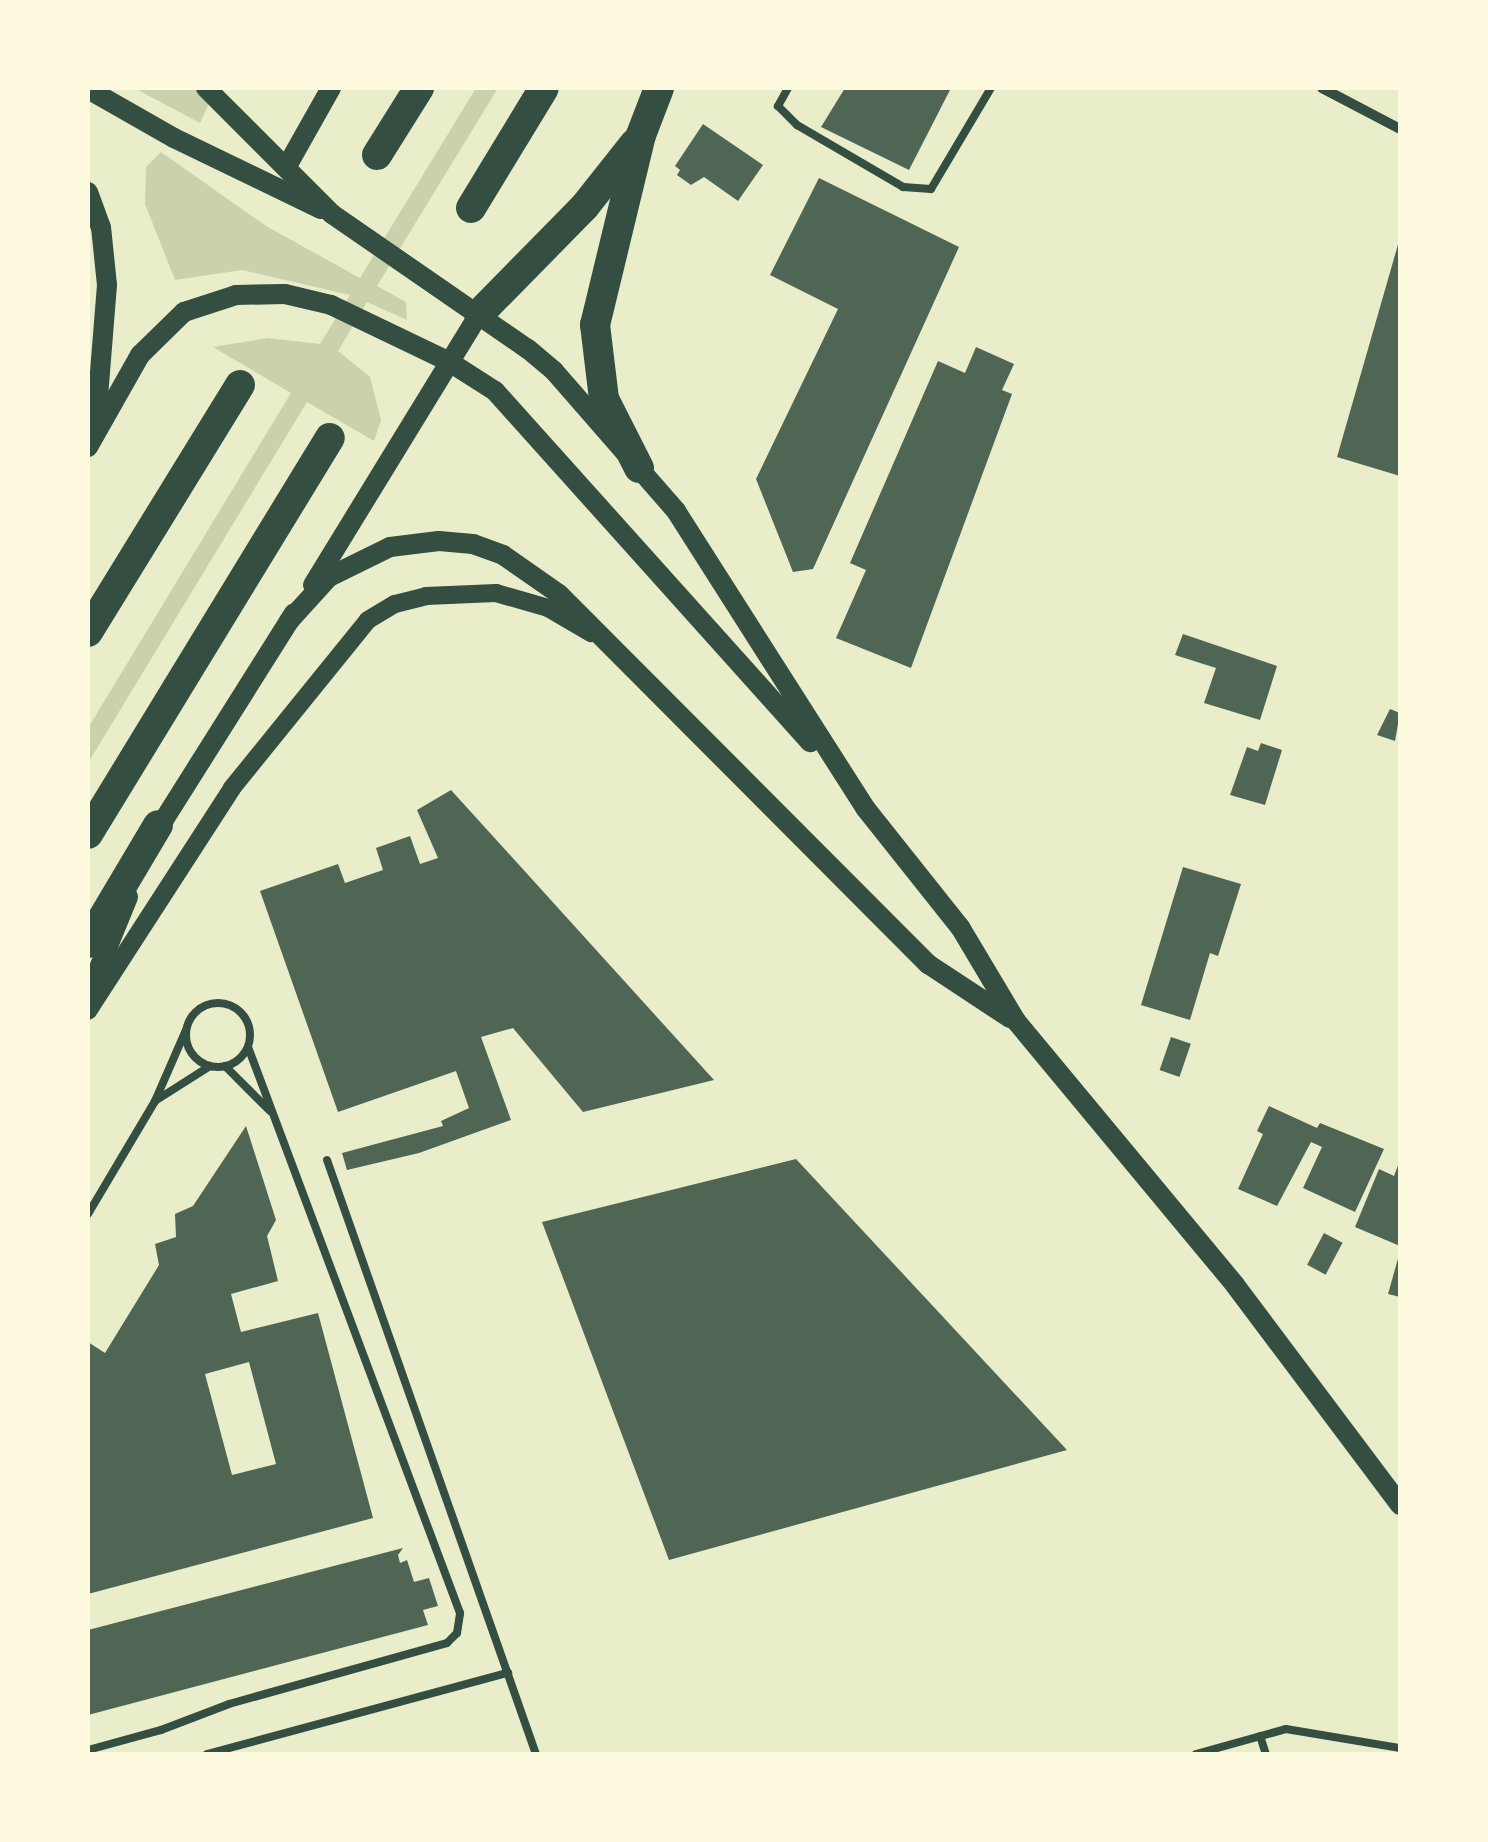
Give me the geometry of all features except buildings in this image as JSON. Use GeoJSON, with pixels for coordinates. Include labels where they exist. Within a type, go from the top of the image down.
{"type":"FeatureCollection","features":[{"type":"Feature","properties":{"kind":"highway"},"geometry":{"type":"LineString","coordinates":[[377,155],[419,88]]}},
{"type":"Feature","properties":{"kind":"highway"},"geometry":{"type":"LineString","coordinates":[[471,208],[544,88]]}},
{"type":"Feature","properties":{"kind":"highway"},"geometry":{"type":"LineString","coordinates":[[640,468],[604,399],[595,324],[641,135],[659,88]]}},
{"type":"Feature","properties":{"kind":"highway"},"geometry":{"type":"LineString","coordinates":[[479,314],[585,206],[641,135]]}},
{"type":"Feature","properties":{"kind":"highway"},"geometry":{"type":"LineString","coordinates":[[88,632],[240,385]]}},
{"type":"Feature","properties":{"kind":"highway"},"geometry":{"type":"LineString","coordinates":[[88,834],[330,438]]}},
{"type":"Feature","properties":{"kind":"highway"},"geometry":{"type":"LineString","coordinates":[[88,943],[158,825]]}},
{"type":"Feature","properties":{"kind":"main road"},"geometry":{"type":"LineString","coordinates":[[206,88],[332,214]]}},
{"type":"Feature","properties":{"kind":"main road"},"geometry":{"type":"LineString","coordinates":[[287,166],[331,88]]}},
{"type":"Feature","properties":{"kind":"main road"},"geometry":{"type":"LineString","coordinates":[[88,89],[332,214],[479,314],[554,371],[676,511],[866,809]]}},
{"type":"Feature","properties":{"kind":"main road"},"geometry":{"type":"LineString","coordinates":[[88,192],[100,227],[107,285],[91,441]]}},
{"type":"Feature","properties":{"kind":"main road"},"geometry":{"type":"LineString","coordinates":[[91,441],[140,355],[184,312],[236,295],[307,298],[388,330],[495,391],[766,689],[866,809],[960,928],[1016,1021],[1235,1285],[1400,1505]]}},
{"type":"Feature","properties":{"kind":"main road"},"geometry":{"type":"LineString","coordinates":[[88,995],[158,825],[479,314]]}},
{"type":"Feature","properties":{"kind":"main road"},"geometry":{"type":"LineString","coordinates":[[289,622],[329,578],[357,560],[390,548],[438,541],[503,554],[559,594],[594,634],[928,964],[1016,1021]]}},
{"type":"Feature","properties":{"kind":"street"},"geometry":{"type":"LineString","coordinates":[[1322,88],[1400,129]]}},
{"type":"Feature","properties":{"kind":"street"},"geometry":{"type":"LineString","coordinates":[[88,1011],[232,788],[368,620],[395,604],[426,596],[496,593],[548,608],[594,634]]}},
{"type":"Feature","properties":{"kind":"lane"},"geometry":{"type":"LineString","coordinates":[[788,88],[778,106],[797,125],[903,187],[931,189],[991,88]]}},
{"type":"Feature","properties":{"kind":"lane"},"geometry":{"type":"LineString","coordinates":[[88,1214],[155,1101],[192,1016],[204,1006],[218,1002],[245,1016],[250,1031],[248,1047],[270,1111],[460,1613],[456,1632],[446,1644],[229,1704],[161,1730],[88,1750]]}},
{"type":"Feature","properties":{"kind":"lane"},"geometry":{"type":"LineString","coordinates":[[186,1030],[187,1046],[196,1059],[210,1066],[225,1066],[239,1059],[248,1047]]}},
{"type":"Feature","properties":{"kind":"lane"},"geometry":{"type":"LineString","coordinates":[[155,1101],[210,1066]]}},
{"type":"Feature","properties":{"kind":"lane"},"geometry":{"type":"LineString","coordinates":[[225,1066],[270,1111]]}},
{"type":"Feature","properties":{"kind":"lane"},"geometry":{"type":"LineString","coordinates":[[327,1160],[536,1754]]}},
{"type":"Feature","properties":{"kind":"lane"},"geometry":{"type":"LineString","coordinates":[[208,1754],[508,1673]]}},
{"type":"Feature","properties":{"kind":"lane"},"geometry":{"type":"LineString","coordinates":[[1196,1754],[1302,1729],[1400,1748]]}},
{"type":"Feature","properties":{"kind":"lane"},"geometry":{"type":"LineString","coordinates":[[1260,1736],[1266,1754]]}},
{"type":"Feature","properties":{"kind":"green space"},"geometry":{"type":"Polygon","coordinates":[[[134,88],[198,88],[211,99],[200,123],[134,88]]]}},
{"type":"Feature","properties":{"kind":"green space"},"geometry":{"type":"Polygon","coordinates":[[[476,88],[498,88],[377,286],[406,302],[407,320],[367,302],[338,351],[370,377],[381,420],[374,441],[307,402],[88,763],[88,728],[291,393],[213,347],[268,338],[320,344],[350,295],[242,270],[175,280],[145,204],[146,167],[161,152],[266,226],[360,278],[476,88]]]}}]}
